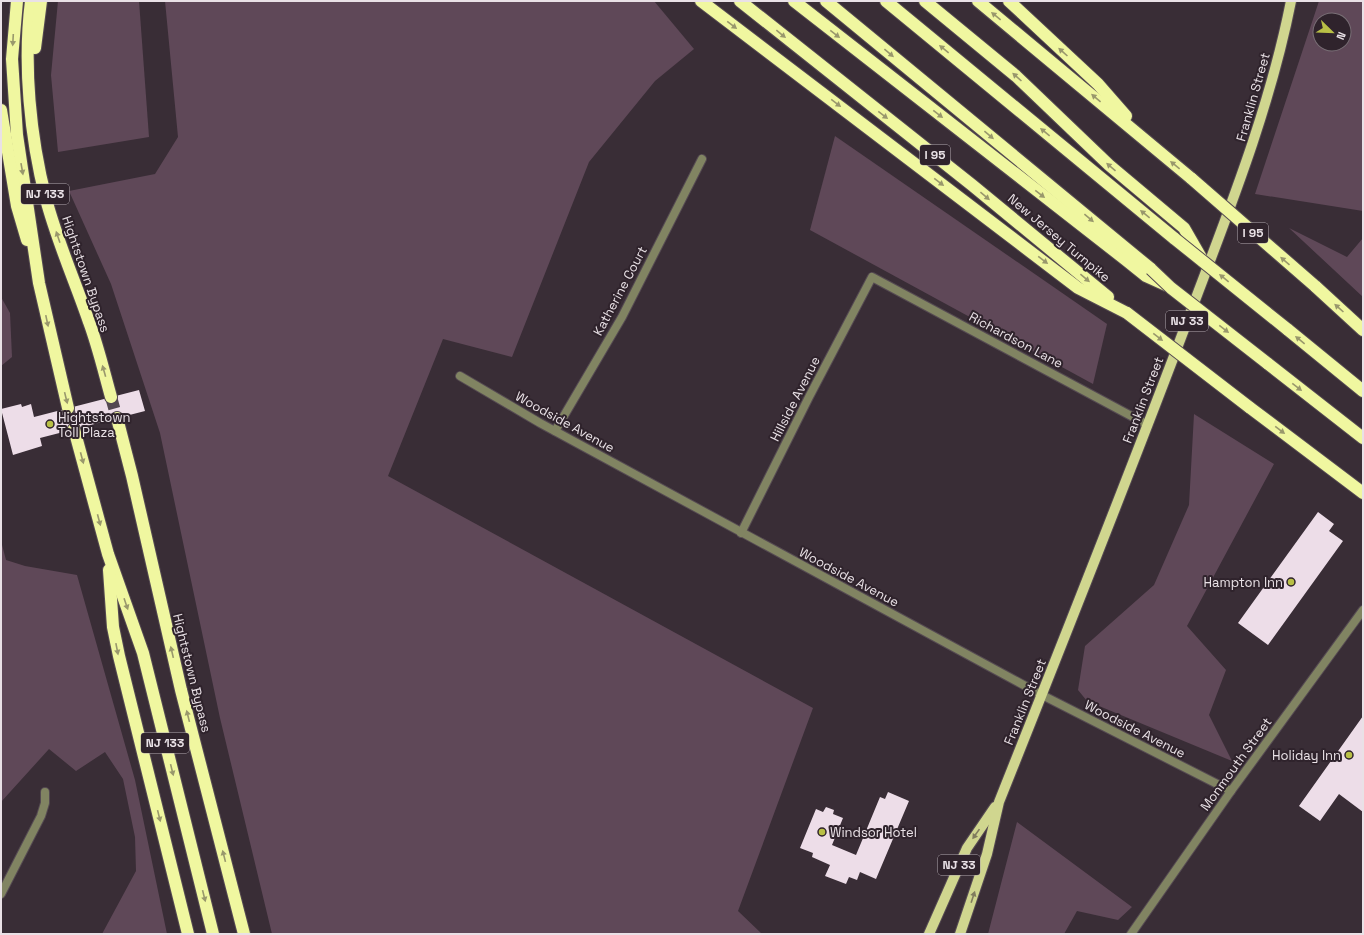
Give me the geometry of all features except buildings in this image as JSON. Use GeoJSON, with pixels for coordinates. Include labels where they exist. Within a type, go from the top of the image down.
{"type":"FeatureCollection","features":[{"type":"Feature","properties":{"kind":"highway"},"geometry":{"type":"LineString","coordinates":[[17,1],[12,59],[14,115],[40,283],[68,408]]}},
{"type":"Feature","properties":{"kind":"highway"},"geometry":{"type":"LineString","coordinates":[[31,1],[27,55],[31,111]]}},
{"type":"Feature","properties":{"kind":"highway"},"geometry":{"type":"LineString","coordinates":[[31,111],[35,37],[41,1]]}},
{"type":"Feature","properties":{"kind":"highway"},"geometry":{"type":"LineString","coordinates":[[701,1],[1078,288],[1127,313]]}},
{"type":"Feature","properties":{"kind":"highway","name":"New Jersey Turnpike"},"geometry":{"type":"LineString","coordinates":[[740,1],[972,185],[1127,313],[1363,493]]}},
{"type":"Feature","properties":{"kind":"highway"},"geometry":{"type":"LineString","coordinates":[[794,1],[1171,288],[1363,438]]}},
{"type":"Feature","properties":{"kind":"highway"},"geometry":{"type":"LineString","coordinates":[[826,1],[1149,272]]}},
{"type":"Feature","properties":{"kind":"highway"},"geometry":{"type":"LineString","coordinates":[[886,1],[1175,239],[1363,391]]}},
{"type":"Feature","properties":{"kind":"highway"},"geometry":{"type":"LineString","coordinates":[[925,1],[1016,76],[1109,165],[1184,228],[1202,261]]}},
{"type":"Feature","properties":{"kind":"highway","name":"I 95"},"geometry":{"type":"LineString","coordinates":[[978,1],[1192,179],[1315,286],[1363,330]]}},
{"type":"Feature","properties":{"kind":"highway"},"geometry":{"type":"LineString","coordinates":[[1009,1],[1098,84],[1158,151]]}},
{"type":"Feature","properties":{"kind":"highway"},"geometry":{"type":"LineString","coordinates":[[1,110],[17,206],[40,283]]}},
{"type":"Feature","properties":{"kind":"highway","name":"Hightstown Bypass"},"geometry":{"type":"LineString","coordinates":[[31,111],[37,158],[46,199],[65,259],[90,322],[111,397]]}},
{"type":"Feature","properties":{"kind":"highway","name":"Hightstown Bypass"},"geometry":{"type":"LineString","coordinates":[[117,418],[132,476],[181,690],[244,934]]}},
{"type":"Feature","properties":{"kind":"highway","name":"NJ 133"},"geometry":{"type":"LineString","coordinates":[[74,429],[108,554],[143,653],[213,934]]}},
{"type":"Feature","properties":{"kind":"highway"},"geometry":{"type":"LineString","coordinates":[[108,554],[113,626],[119,656],[188,934]]}},
{"type":"Feature","properties":{"kind":"main road","name":"Franklin Street"},"geometry":{"type":"LineString","coordinates":[[999,802],[1148,425],[1254,140],[1274,75],[1291,1]]}},
{"type":"Feature","properties":{"kind":"main road","name":"NJ 33"},"geometry":{"type":"LineString","coordinates":[[928,934],[967,848],[999,802]]}},
{"type":"Feature","properties":{"kind":"main road","name":"NJ 33"},"geometry":{"type":"LineString","coordinates":[[960,934],[987,854],[999,802]]}},
{"type":"Feature","properties":{"kind":"street","name":"Katherine Court"},"geometry":{"type":"LineString","coordinates":[[555,431],[622,316],[702,159]]}},
{"type":"Feature","properties":{"kind":"street","name":"Richardson Lane"},"geometry":{"type":"LineString","coordinates":[[872,277],[1148,425]]}},
{"type":"Feature","properties":{"kind":"street","name":"Hillside Avenue"},"geometry":{"type":"LineString","coordinates":[[741,533],[809,397],[872,277]]}},
{"type":"Feature","properties":{"kind":"street","name":"Woodside Avenue"},"geometry":{"type":"LineString","coordinates":[[460,376],[555,431],[741,533],[1042,695],[1231,791]]}},
{"type":"Feature","properties":{"kind":"street","name":"Monmouth Street"},"geometry":{"type":"LineString","coordinates":[[1130,934],[1231,791],[1363,610]]}},
{"type":"Feature","properties":{"kind":"street"},"geometry":{"type":"LineString","coordinates":[[1,894],[41,816],[45,803],[45,792]]}},
{"type":"Feature","properties":{"kind":"shaded area"},"geometry":{"type":"Polygon","coordinates":[[[58,1],[139,1],[149,137],[58,152],[51,75],[58,1]]]}},
{"type":"Feature","properties":{"kind":"shaded area"},"geometry":{"type":"Polygon","coordinates":[[[165,1],[654,1],[694,49],[655,81],[589,162],[512,357],[443,339],[388,476],[813,708],[738,911],[762,934],[272,934],[220,718],[160,433],[111,284],[69,191],[155,174],[178,137],[165,1]]]}},
{"type":"Feature","properties":{"kind":"shaded area"},"geometry":{"type":"Polygon","coordinates":[[[1319,1],[1363,1],[1363,211],[1255,194],[1312,22],[1312,52],[1352,52],[1352,12],[1315,12],[1319,1]]]}},
{"type":"Feature","properties":{"kind":"shaded area"},"geometry":{"type":"Polygon","coordinates":[[[835,136],[1107,324],[1093,384],[810,230],[835,136]]]}},
{"type":"Feature","properties":{"kind":"shaded area"},"geometry":{"type":"Polygon","coordinates":[[[1289,228],[1347,257],[1363,238],[1363,297],[1289,228]]]}},
{"type":"Feature","properties":{"kind":"shaded area"},"geometry":{"type":"Polygon","coordinates":[[[1,297],[10,313],[12,357],[1,366],[1,297]]]}},
{"type":"Feature","properties":{"kind":"shaded area"},"geometry":{"type":"Polygon","coordinates":[[[1194,414],[1274,464],[1187,626],[1226,670],[1209,715],[1232,761],[1087,701],[1078,690],[1085,646],[1154,585],[1189,505],[1194,414]]]}},
{"type":"Feature","properties":{"kind":"shaded area"},"geometry":{"type":"Polygon","coordinates":[[[1,541],[6,560],[25,566],[77,575],[135,780],[167,934],[102,934],[136,871],[135,837],[123,779],[105,752],[76,771],[49,749],[1,802],[1,541]]]}},
{"type":"Feature","properties":{"kind":"shaded area"},"geometry":{"type":"Polygon","coordinates":[[[1017,822],[1132,907],[1118,920],[1077,911],[1064,934],[988,934],[1017,822]]]}},
{"type":"Feature","properties":{"kind":"tunnel"},"geometry":{"type":"LineString","coordinates":[[111,397],[117,418]]}},
{"type":"Feature","properties":{"kind":"tunnel"},"geometry":{"type":"LineString","coordinates":[[68,408],[74,429]]}},
{"type":"Feature","properties":{"kind":"place","name":"Hightstown Toll Plaza"},"geometry":{"type":"Point","coordinates":[50,424]}},
{"type":"Feature","properties":{"kind":"place","name":"Hampton Inn"},"geometry":{"type":"Point","coordinates":[1291,582]}},
{"type":"Feature","properties":{"kind":"place","name":"Holiday Inn"},"geometry":{"type":"Point","coordinates":[1349,755]}},
{"type":"Feature","properties":{"kind":"place","name":"Windsor Hotel"},"geometry":{"type":"Point","coordinates":[822,832]}}]}
